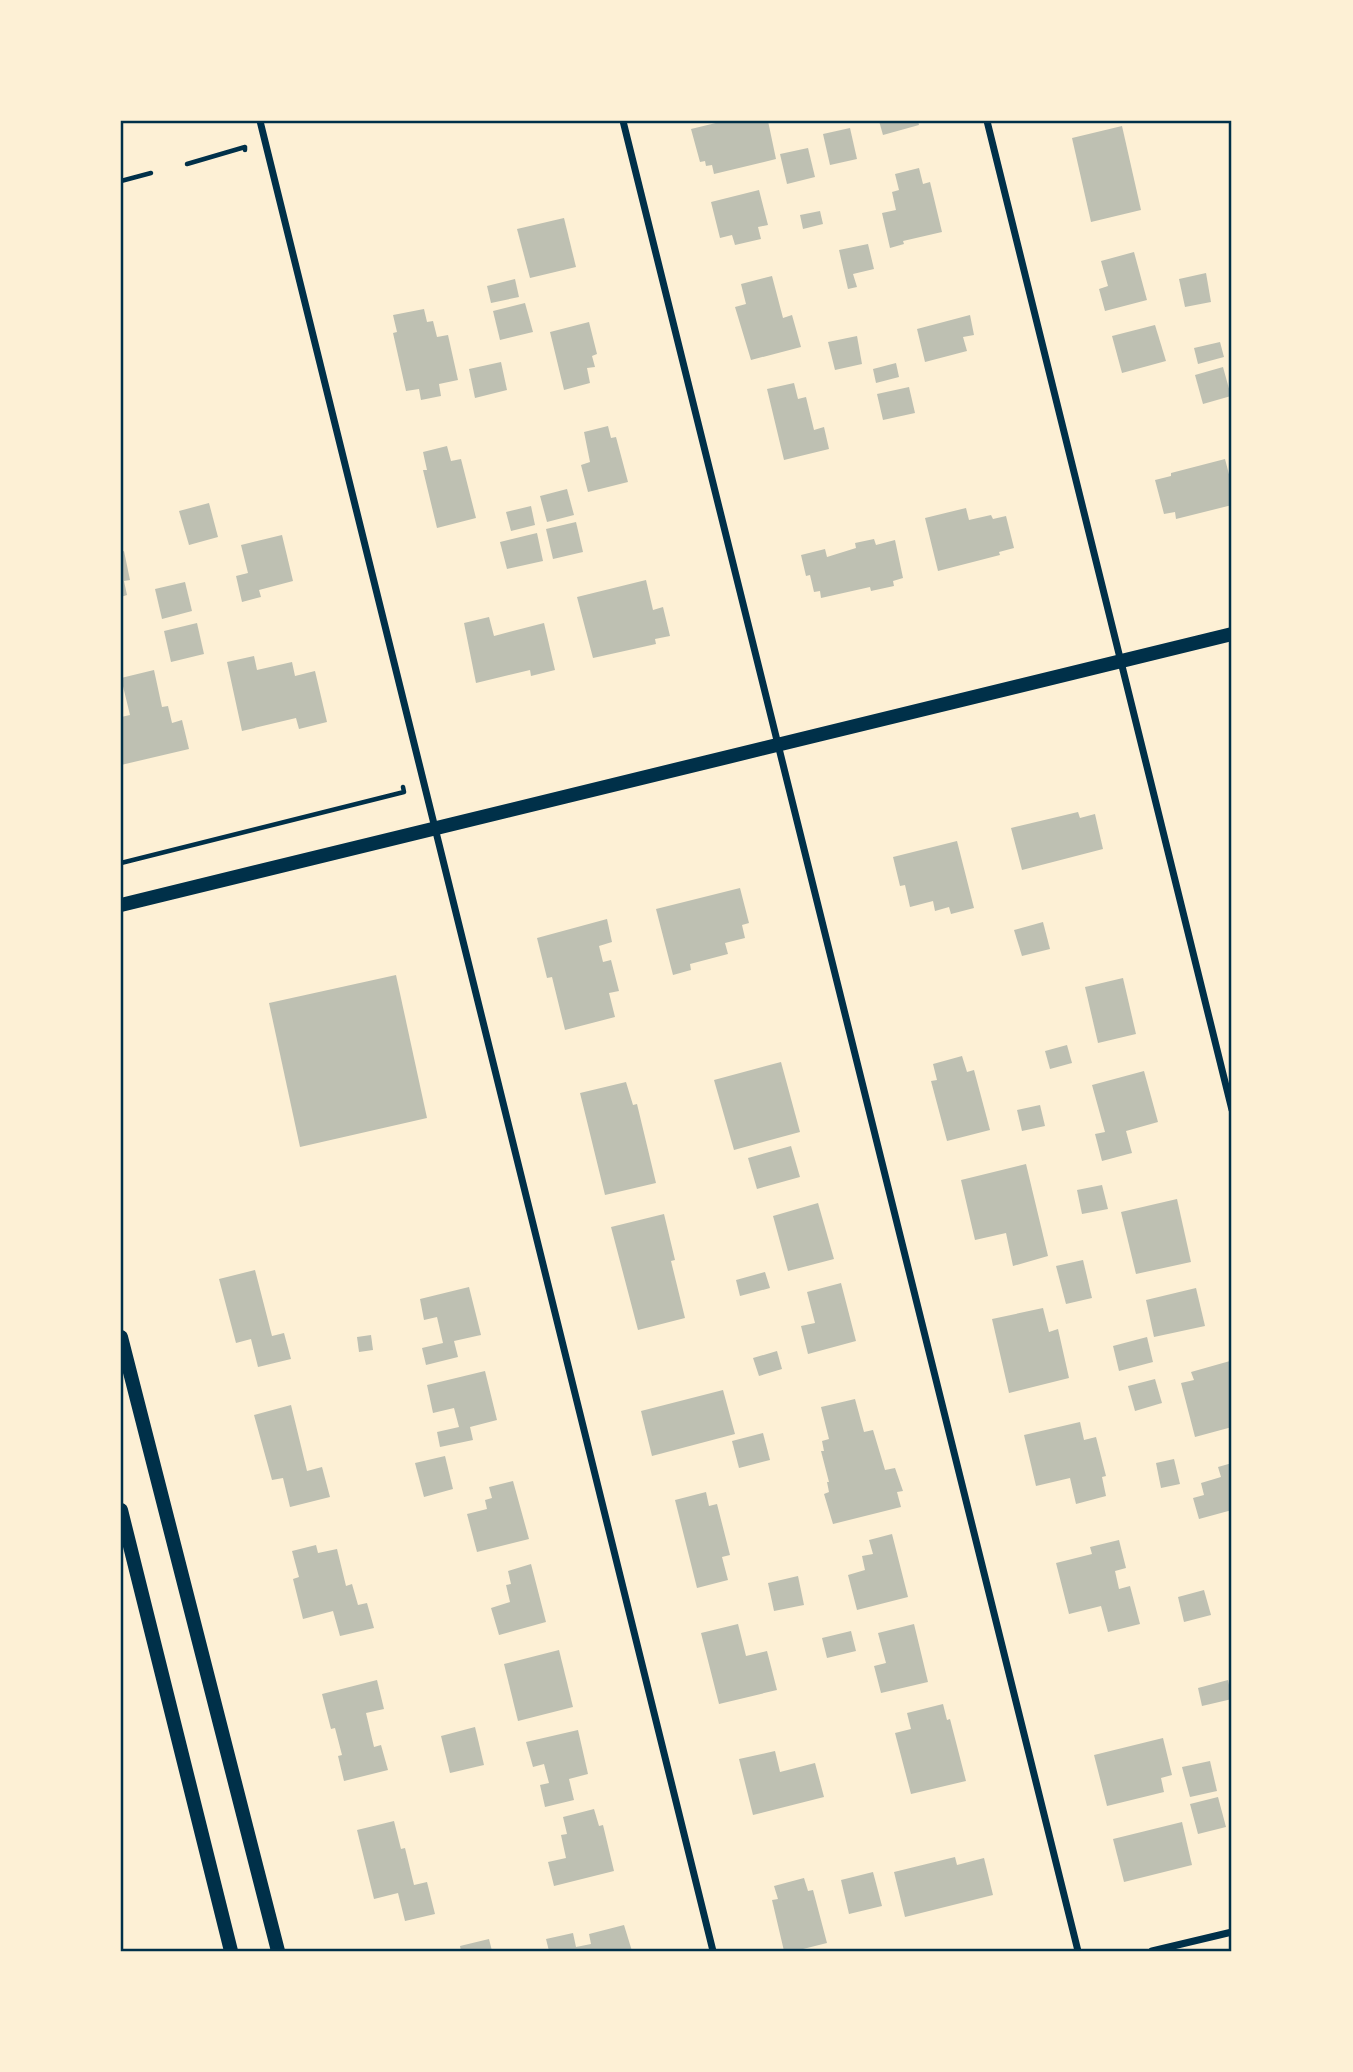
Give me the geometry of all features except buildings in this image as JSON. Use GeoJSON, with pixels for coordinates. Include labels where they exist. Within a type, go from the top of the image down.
{"type":"FeatureCollection","features":[{"type":"Feature","properties":{"kind":"main road"},"geometry":{"type":"LineString","coordinates":[[121,905],[1232,634]]}},
{"type":"Feature","properties":{"kind":"main road"},"geometry":{"type":"LineString","coordinates":[[121,1336],[278,1951]]}},
{"type":"Feature","properties":{"kind":"main road"},"geometry":{"type":"LineString","coordinates":[[121,1510],[231,1951]]}},
{"type":"Feature","properties":{"kind":"street"},"geometry":{"type":"LineString","coordinates":[[260,121],[713,1951]]}},
{"type":"Feature","properties":{"kind":"street"},"geometry":{"type":"LineString","coordinates":[[623,121],[1078,1951]]}},
{"type":"Feature","properties":{"kind":"street"},"geometry":{"type":"LineString","coordinates":[[987,121],[1232,1110]]}},
{"type":"Feature","properties":{"kind":"street"},"geometry":{"type":"LineString","coordinates":[[1152,1951],[1232,1932]]}},
{"type":"Feature","properties":{"kind":"path"},"geometry":{"type":"LineString","coordinates":[[187,164],[245,147],[248,160]]}},
{"type":"Feature","properties":{"kind":"path"},"geometry":{"type":"LineString","coordinates":[[121,181],[151,173]]}},
{"type":"Feature","properties":{"kind":"path"},"geometry":{"type":"LineString","coordinates":[[121,863],[404,792],[401,779]]}}]}
